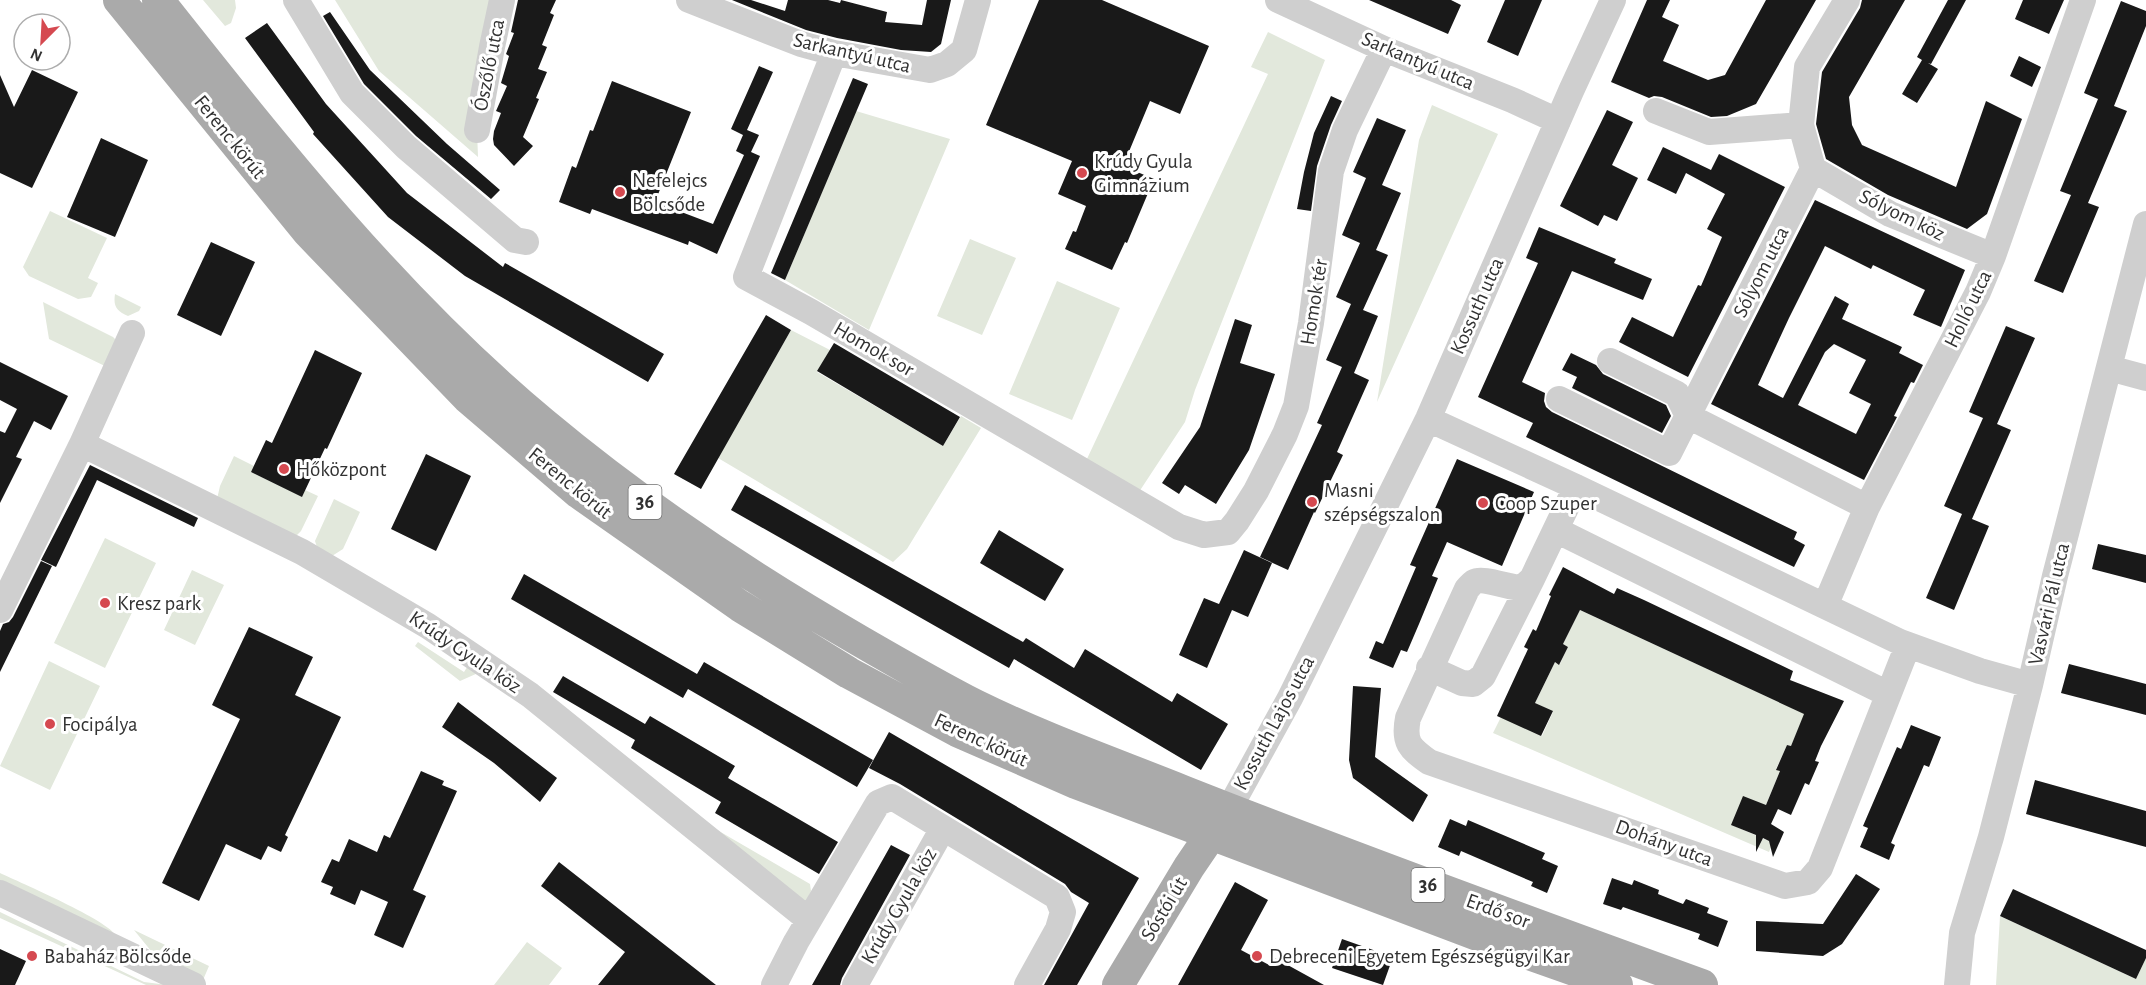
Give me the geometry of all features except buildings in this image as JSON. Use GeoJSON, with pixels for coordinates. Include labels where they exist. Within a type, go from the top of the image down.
{"type":"FeatureCollection","features":[{"type":"Feature","properties":{"kind":"main road","name":"Ferenc körút"},"geometry":{"type":"LineString","coordinates":[[119,0],[308,232],[467,397],[579,493],[740,606],[849,673],[937,720],[1077,783],[1210,834]]}},
{"type":"Feature","properties":{"kind":"main road","name":"Ferenc körút"},"geometry":{"type":"LineString","coordinates":[[158,0],[333,216],[487,374],[598,468],[764,583],[975,705],[1088,754],[1229,809]]}},
{"type":"Feature","properties":{"kind":"main road","name":"Kossuth Lajos utca"},"geometry":{"type":"LineString","coordinates":[[1210,834],[1229,809]]}},
{"type":"Feature","properties":{"kind":"main road","name":"Erdő sor"},"geometry":{"type":"LineString","coordinates":[[1229,809],[1472,902],[1702,985]]}},
{"type":"Feature","properties":{"kind":"main road","name":"Sóstói út"},"geometry":{"type":"LineString","coordinates":[[1119,985],[1210,834]]}},
{"type":"Feature","properties":{"kind":"main road","name":"Erdő sor"},"geometry":{"type":"LineString","coordinates":[[1210,834],[1617,985]]}},
{"type":"Feature","properties":{"kind":"street"},"geometry":{"type":"LineString","coordinates":[[296,0],[352,93],[406,147],[515,240],[526,242]]}},
{"type":"Feature","properties":{"kind":"street","name":"Ószőlő utca"},"geometry":{"type":"LineString","coordinates":[[477,130],[502,0]]}},
{"type":"Feature","properties":{"kind":"street","name":"Sarkantyú utca"},"geometry":{"type":"LineString","coordinates":[[700,3],[801,44],[834,53],[930,70],[947,64],[964,51],[978,0]]}},
{"type":"Feature","properties":{"kind":"street","name":"Sarkantyú utca"},"geometry":{"type":"LineString","coordinates":[[1278,0],[1384,49],[1512,100],[1558,121]]}},
{"type":"Feature","properties":{"kind":"street","name":"Kossuth utca"},"geometry":{"type":"LineString","coordinates":[[1334,609],[1428,419],[1613,0]]}},
{"type":"Feature","properties":{"kind":"street"},"geometry":{"type":"LineString","coordinates":[[1814,169],[1801,125],[1807,67],[1847,0]]}},
{"type":"Feature","properties":{"kind":"street","name":"Holló utca"},"geometry":{"type":"LineString","coordinates":[[1825,606],[1867,507],[1978,292],[1993,256],[2083,0]]}},
{"type":"Feature","properties":{"kind":"street","name":"Homok tér"},"geometry":{"type":"LineString","coordinates":[[1212,536],[1228,532],[1238,521],[1272,460],[1296,406],[1316,298],[1331,171],[1345,130],[1384,49]]}},
{"type":"Feature","properties":{"kind":"street","name":"Homok sor"},"geometry":{"type":"LineString","coordinates":[[834,53],[746,278],[811,312],[1179,527],[1212,536]]}},
{"type":"Feature","properties":{"kind":"street"},"geometry":{"type":"LineString","coordinates":[[1656,111],[1708,132],[1801,125]]}},
{"type":"Feature","properties":{"kind":"street","name":"Sólyom köz"},"geometry":{"type":"LineString","coordinates":[[1814,169],[1890,214],[1993,256]]}},
{"type":"Feature","properties":{"kind":"street","name":"Sólyom utca"},"geometry":{"type":"LineString","coordinates":[[1559,399],[1669,453],[1814,169]]}},
{"type":"Feature","properties":{"kind":"street","name":"Vasvári Pál utca"},"geometry":{"type":"LineString","coordinates":[[1957,985],[1962,933],[2030,685],[2055,576],[2146,224]]}},
{"type":"Feature","properties":{"kind":"street"},"geometry":{"type":"LineString","coordinates":[[0,610],[82,444],[132,333]]}},
{"type":"Feature","properties":{"kind":"street"},"geometry":{"type":"LineString","coordinates":[[1610,361],[1677,393],[1688,416],[1867,507]]}},
{"type":"Feature","properties":{"kind":"street"},"geometry":{"type":"LineString","coordinates":[[2109,368],[2146,378]]}},
{"type":"Feature","properties":{"kind":"street"},"geometry":{"type":"LineString","coordinates":[[1428,419],[1908,645],[1980,671],[2030,685]]}},
{"type":"Feature","properties":{"kind":"street","name":"Krúdy Gyula köz"},"geometry":{"type":"LineString","coordinates":[[82,444],[302,552],[428,626],[530,695],[809,920]]}},
{"type":"Feature","properties":{"kind":"street"},"geometry":{"type":"LineString","coordinates":[[1430,668],[1462,683],[1473,684],[1483,676],[1576,487]]}},
{"type":"Feature","properties":{"kind":"street"},"geometry":{"type":"LineString","coordinates":[[1556,530],[1888,694]]}},
{"type":"Feature","properties":{"kind":"street","name":"Dohány utca"},"geometry":{"type":"LineString","coordinates":[[1532,579],[1522,588],[1474,581],[1467,589],[1408,718],[1405,734],[1411,749],[1429,762],[1785,886],[1808,882],[1820,868],[1908,645]]}},
{"type":"Feature","properties":{"kind":"street","name":"Kossuth Lajos utca"},"geometry":{"type":"LineString","coordinates":[[1229,809],[1290,698],[1334,609]]}},
{"type":"Feature","properties":{"kind":"street","name":"Krúdy Gyula köz"},"geometry":{"type":"LineString","coordinates":[[774,985],[878,802],[892,797],[1057,897],[1063,912],[1058,929],[1027,985]]}},
{"type":"Feature","properties":{"kind":"street","name":"Krúdy Gyula köz"},"geometry":{"type":"LineString","coordinates":[[855,985],[943,828]]}},
{"type":"Feature","properties":{"kind":"street"},"geometry":{"type":"LineString","coordinates":[[0,893],[193,985]]}},
{"type":"Feature","properties":{"kind":"shaded area"},"geometry":{"type":"Polygon","coordinates":[[[203,0],[235,0],[236,8],[231,23],[225,26],[203,0]]]}},
{"type":"Feature","properties":{"kind":"shaded area"},"geometry":{"type":"Polygon","coordinates":[[[335,0],[502,0],[477,130],[478,157],[379,71],[335,0]]]}},
{"type":"Feature","properties":{"kind":"shaded area"},"geometry":{"type":"Polygon","coordinates":[[[1268,32],[1325,60],[1195,390],[1185,422],[1137,495],[1086,461],[1268,74],[1251,67],[1268,32]]]}},
{"type":"Feature","properties":{"kind":"shaded area"},"geometry":{"type":"Polygon","coordinates":[[[1432,105],[1498,134],[1377,402],[1419,140],[1432,105]]]}},
{"type":"Feature","properties":{"kind":"shaded area"},"geometry":{"type":"Polygon","coordinates":[[[856,111],[950,139],[869,330],[785,280],[856,111]]]}},
{"type":"Feature","properties":{"kind":"shaded area"},"geometry":{"type":"Polygon","coordinates":[[[50,211],[107,238],[88,278],[98,283],[91,297],[78,299],[29,276],[23,267],[50,211]]]}},
{"type":"Feature","properties":{"kind":"shaded area"},"geometry":{"type":"Polygon","coordinates":[[[970,239],[1016,258],[982,335],[937,316],[970,239]]]}},
{"type":"Feature","properties":{"kind":"shaded area"},"geometry":{"type":"Polygon","coordinates":[[[1057,281],[1120,308],[1072,420],[1009,394],[1057,281]]]}},
{"type":"Feature","properties":{"kind":"shaded area"},"geometry":{"type":"Polygon","coordinates":[[[115,294],[141,307],[139,311],[128,316],[121,312],[115,305],[115,294]]]}},
{"type":"Feature","properties":{"kind":"shaded area"},"geometry":{"type":"Polygon","coordinates":[[[43,302],[117,341],[109,368],[49,339],[43,302]]]}},
{"type":"Feature","properties":{"kind":"shaded area"},"geometry":{"type":"Polygon","coordinates":[[[791,330],[830,350],[817,372],[943,446],[961,416],[981,428],[907,549],[893,562],[718,458],[791,330]]]}},
{"type":"Feature","properties":{"kind":"shaded area"},"geometry":{"type":"Polygon","coordinates":[[[234,456],[254,466],[251,472],[302,496],[305,490],[318,496],[301,531],[296,536],[217,499],[220,486],[234,456]]]}},
{"type":"Feature","properties":{"kind":"shaded area"},"geometry":{"type":"Polygon","coordinates":[[[334,499],[360,512],[343,549],[332,556],[317,547],[315,541],[334,499]]]}},
{"type":"Feature","properties":{"kind":"shaded area","name":"Kresz park"},"geometry":{"type":"Polygon","coordinates":[[[105,538],[156,563],[105,668],[54,643],[105,538]]]}},
{"type":"Feature","properties":{"kind":"shaded area"},"geometry":{"type":"Polygon","coordinates":[[[192,570],[224,585],[195,645],[164,630],[192,570]]]}},
{"type":"Feature","properties":{"kind":"shaded area"},"geometry":{"type":"Polygon","coordinates":[[[1580,610],[1805,714],[1791,746],[1787,745],[1776,769],[1780,771],[1766,805],[1732,825],[1769,841],[1771,847],[1769,852],[1493,733],[1501,717],[1542,736],[1553,712],[1535,703],[1555,662],[1560,664],[1568,647],[1563,644],[1580,610]]]}},
{"type":"Feature","properties":{"kind":"shaded area"},"geometry":{"type":"Polygon","coordinates":[[[418,642],[464,672],[471,661],[478,673],[460,681],[415,646],[418,642]]]}},
{"type":"Feature","properties":{"kind":"shaded area","name":"Focipálya"},"geometry":{"type":"Polygon","coordinates":[[[49,661],[100,686],[50,790],[0,766],[49,661]]]}},
{"type":"Feature","properties":{"kind":"shaded area"},"geometry":{"type":"Polygon","coordinates":[[[712,827],[810,884],[811,891],[806,902],[712,827]]]}},
{"type":"Feature","properties":{"kind":"shaded area"},"geometry":{"type":"Polygon","coordinates":[[[0,873],[82,912],[110,929],[116,936],[0,882],[0,873]]]}},
{"type":"Feature","properties":{"kind":"shaded area"},"geometry":{"type":"Polygon","coordinates":[[[0,912],[144,982],[168,985],[146,985],[0,918],[0,912]]]}},
{"type":"Feature","properties":{"kind":"shaded area"},"geometry":{"type":"Polygon","coordinates":[[[2000,916],[2136,979],[2146,958],[2146,985],[1996,985],[2000,916]]]}},
{"type":"Feature","properties":{"kind":"shaded area"},"geometry":{"type":"Polygon","coordinates":[[[134,930],[209,966],[203,980],[156,957],[134,930]]]}},
{"type":"Feature","properties":{"kind":"shaded area"},"geometry":{"type":"Polygon","coordinates":[[[527,942],[562,968],[549,985],[494,985],[527,942]]]}},
{"type":"Feature","properties":{"kind":"place","name":"Krúdy Gyula Gimnázium"},"geometry":{"type":"Point","coordinates":[1082,173]}},
{"type":"Feature","properties":{"kind":"place","name":"Nefelejcs Bölcsőde"},"geometry":{"type":"Point","coordinates":[620,192]}},
{"type":"Feature","properties":{"kind":"place","name":"Hőközpont"},"geometry":{"type":"Point","coordinates":[284,469]}},
{"type":"Feature","properties":{"kind":"place","name":"Masni szépségszalon"},"geometry":{"type":"Point","coordinates":[1312,502]}},
{"type":"Feature","properties":{"kind":"place","name":"Coop Szuper"},"geometry":{"type":"Point","coordinates":[1483,503]}},
{"type":"Feature","properties":{"kind":"place","name":"Kresz park"},"geometry":{"type":"Point","coordinates":[105,603]}},
{"type":"Feature","properties":{"kind":"place","name":"Focipálya"},"geometry":{"type":"Point","coordinates":[50,724]}},
{"type":"Feature","properties":{"kind":"place","name":"Babaház Bölcsőde"},"geometry":{"type":"Point","coordinates":[32,956]}},
{"type":"Feature","properties":{"kind":"place","name":"Debreceni Egyetem Egészségügyi Kar"},"geometry":{"type":"Point","coordinates":[1257,956]}}]}
